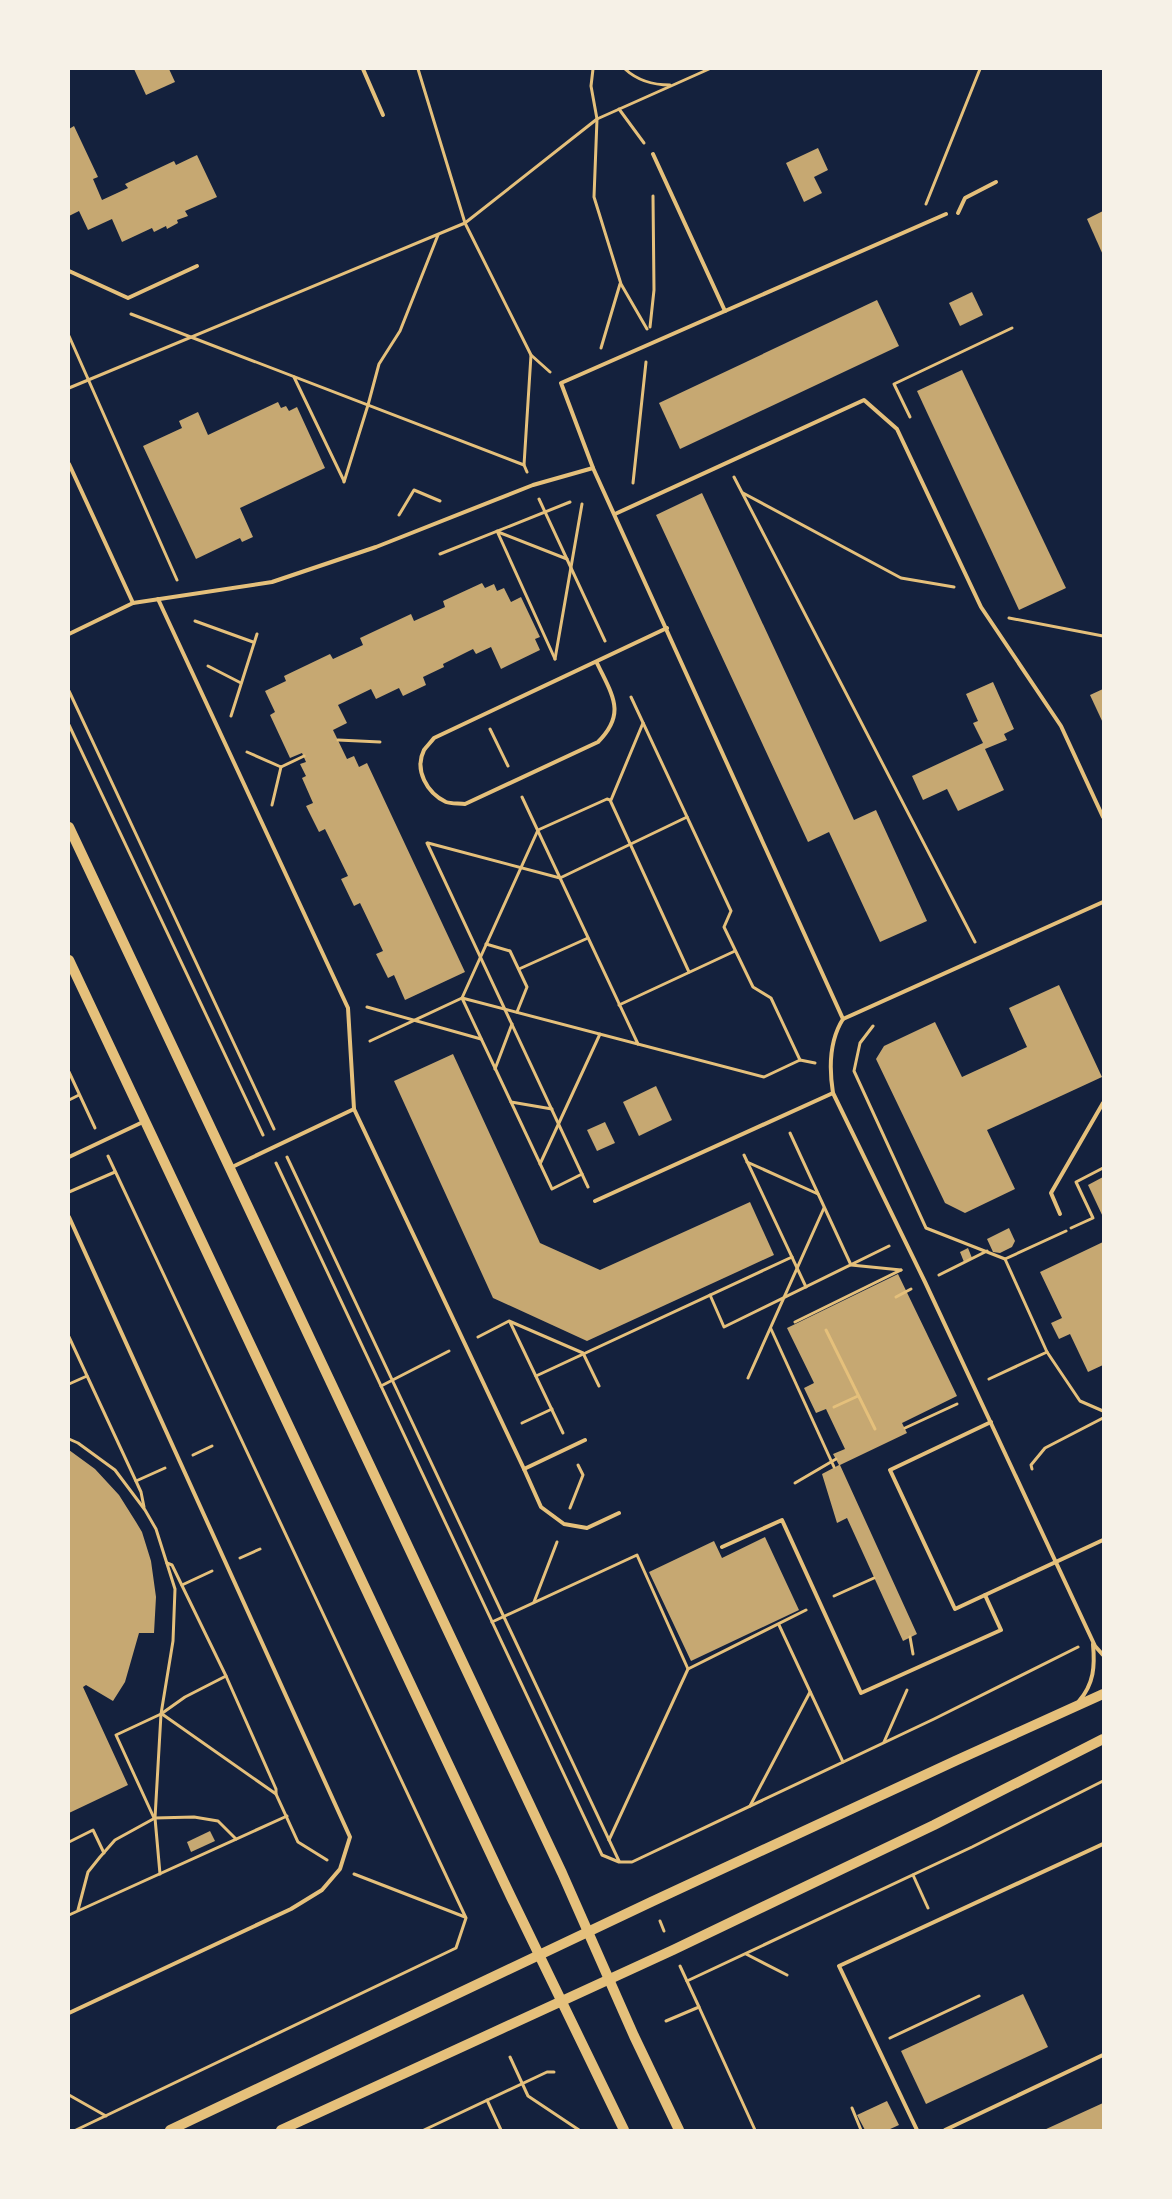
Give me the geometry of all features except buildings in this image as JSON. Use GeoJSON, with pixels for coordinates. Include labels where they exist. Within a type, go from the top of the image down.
{"type":"FeatureCollection","features":[{"type":"Feature","properties":{"kind":"main road"},"geometry":{"type":"LineString","coordinates":[[69,827],[228,1169],[589,1933],[634,2036],[679,2130]]}},
{"type":"Feature","properties":{"kind":"main road"},"geometry":{"type":"LineString","coordinates":[[69,960],[624,2130]]}},
{"type":"Feature","properties":{"kind":"main road"},"geometry":{"type":"LineString","coordinates":[[170,2130],[476,1984],[1103,1694]]}},
{"type":"Feature","properties":{"kind":"main road"},"geometry":{"type":"LineString","coordinates":[[282,2130],[610,1980],[934,1825],[1103,1739]]}},
{"type":"Feature","properties":{"kind":"lane"},"geometry":{"type":"LineString","coordinates":[[363,69],[383,115]]}},
{"type":"Feature","properties":{"kind":"lane"},"geometry":{"type":"LineString","coordinates":[[653,154],[725,311]]}},
{"type":"Feature","properties":{"kind":"lane"},"geometry":{"type":"LineString","coordinates":[[958,213],[965,198],[996,182]]}},
{"type":"Feature","properties":{"kind":"lane"},"geometry":{"type":"LineString","coordinates":[[843,1019],[593,468],[561,383],[946,214]]}},
{"type":"Feature","properties":{"kind":"lane"},"geometry":{"type":"LineString","coordinates":[[69,271],[128,298],[197,266]]}},
{"type":"Feature","properties":{"kind":"lane"},"geometry":{"type":"LineString","coordinates":[[614,514],[864,400],[897,429],[986,614],[1061,726],[1103,817]]}},
{"type":"Feature","properties":{"kind":"lane"},"geometry":{"type":"LineString","coordinates":[[69,464],[133,603]]}},
{"type":"Feature","properties":{"kind":"lane"},"geometry":{"type":"LineString","coordinates":[[69,634],[133,603],[272,582],[376,547],[533,485],[593,468]]}},
{"type":"Feature","properties":{"kind":"lane"},"geometry":{"type":"LineString","coordinates":[[158,599],[348,1008],[354,1109],[541,1507],[564,1524],[587,1528],[619,1513]]}},
{"type":"Feature","properties":{"kind":"lane"},"geometry":{"type":"LineString","coordinates":[[597,663],[611,694],[615,712],[610,730],[598,742],[466,804],[447,802],[434,794],[424,780],[420,766],[424,750],[434,738],[597,663],[667,628]]}},
{"type":"Feature","properties":{"kind":"lane"},"geometry":{"type":"LineString","coordinates":[[1103,902],[843,1019],[838,1028],[832,1049],[830,1074],[832,1093],[925,1282],[1092,1640],[1103,1655]]}},
{"type":"Feature","properties":{"kind":"lane"},"geometry":{"type":"LineString","coordinates":[[595,1201],[832,1093]]}},
{"type":"Feature","properties":{"kind":"lane"},"geometry":{"type":"LineString","coordinates":[[1060,1214],[1051,1193],[1103,1103]]}},
{"type":"Feature","properties":{"kind":"lane"},"geometry":{"type":"LineString","coordinates":[[228,1169],[354,1109]]}},
{"type":"Feature","properties":{"kind":"lane"},"geometry":{"type":"LineString","coordinates":[[69,1157],[144,1121]]}},
{"type":"Feature","properties":{"kind":"lane"},"geometry":{"type":"LineString","coordinates":[[69,1217],[350,1837],[340,1869],[322,1890],[291,1909],[69,2013]]}},
{"type":"Feature","properties":{"kind":"lane"},"geometry":{"type":"LineString","coordinates":[[991,1422],[890,1470],[954,1610],[1103,1540]]}},
{"type":"Feature","properties":{"kind":"lane"},"geometry":{"type":"LineString","coordinates":[[524,1469],[584,1440]]}},
{"type":"Feature","properties":{"kind":"lane"},"geometry":{"type":"LineString","coordinates":[[722,1547],[782,1520],[861,1693],[1001,1630],[985,1595]]}},
{"type":"Feature","properties":{"kind":"lane"},"geometry":{"type":"LineString","coordinates":[[1069,1709],[1086,1693],[1093,1677],[1092,1640]]}},
{"type":"Feature","properties":{"kind":"lane"},"geometry":{"type":"LineString","coordinates":[[917,2130],[838,1966],[1103,1844]]}},
{"type":"Feature","properties":{"kind":"lane"},"geometry":{"type":"LineString","coordinates":[[945,2130],[1103,2055]]}},
{"type":"Feature","properties":{"kind":"path"},"geometry":{"type":"LineString","coordinates":[[418,69],[465,223],[531,355],[561,383]]}},
{"type":"Feature","properties":{"kind":"path"},"geometry":{"type":"LineString","coordinates":[[593,69],[590,86],[597,119],[594,197],[620,284],[649,333],[654,290],[653,193]]}},
{"type":"Feature","properties":{"kind":"path"},"geometry":{"type":"LineString","coordinates":[[625,69],[632,76],[644,82],[673,85]]}},
{"type":"Feature","properties":{"kind":"path"},"geometry":{"type":"LineString","coordinates":[[69,388],[465,223],[597,119],[709,69]]}},
{"type":"Feature","properties":{"kind":"path"},"geometry":{"type":"LineString","coordinates":[[917,228],[980,69]]}},
{"type":"Feature","properties":{"kind":"path"},"geometry":{"type":"LineString","coordinates":[[619,109],[653,154]]}},
{"type":"Feature","properties":{"kind":"path"},"geometry":{"type":"LineString","coordinates":[[294,377],[344,482],[379,364],[400,331],[438,235]]}},
{"type":"Feature","properties":{"kind":"path"},"geometry":{"type":"LineString","coordinates":[[595,368],[620,284]]}},
{"type":"Feature","properties":{"kind":"path"},"geometry":{"type":"LineString","coordinates":[[130,313],[524,465]]}},
{"type":"Feature","properties":{"kind":"path"},"geometry":{"type":"LineString","coordinates":[[912,420],[894,384],[1012,328]]}},
{"type":"Feature","properties":{"kind":"path"},"geometry":{"type":"LineString","coordinates":[[69,336],[178,584]]}},
{"type":"Feature","properties":{"kind":"path"},"geometry":{"type":"LineString","coordinates":[[633,483],[647,353]]}},
{"type":"Feature","properties":{"kind":"path"},"geometry":{"type":"LineString","coordinates":[[530,477],[524,465],[531,355]]}},
{"type":"Feature","properties":{"kind":"path"},"geometry":{"type":"LineString","coordinates":[[727,463],[982,955]]}},
{"type":"Feature","properties":{"kind":"path"},"geometry":{"type":"LineString","coordinates":[[398,515],[414,490],[440,501]]}},
{"type":"Feature","properties":{"kind":"path"},"geometry":{"type":"LineString","coordinates":[[742,492],[901,578],[974,591]]}},
{"type":"Feature","properties":{"kind":"path"},"geometry":{"type":"LineString","coordinates":[[537,494],[606,644]]}},
{"type":"Feature","properties":{"kind":"path"},"geometry":{"type":"LineString","coordinates":[[440,554],[570,502]]}},
{"type":"Feature","properties":{"kind":"path"},"geometry":{"type":"LineString","coordinates":[[497,531],[555,659],[582,504]]}},
{"type":"Feature","properties":{"kind":"path"},"geometry":{"type":"LineString","coordinates":[[497,531],[567,559]]}},
{"type":"Feature","properties":{"kind":"path"},"geometry":{"type":"LineString","coordinates":[[986,614],[1103,636]]}},
{"type":"Feature","properties":{"kind":"path"},"geometry":{"type":"LineString","coordinates":[[195,621],[254,642]]}},
{"type":"Feature","properties":{"kind":"path"},"geometry":{"type":"LineString","coordinates":[[231,716],[257,634]]}},
{"type":"Feature","properties":{"kind":"path"},"geometry":{"type":"LineString","coordinates":[[207,665],[241,682]]}},
{"type":"Feature","properties":{"kind":"path"},"geometry":{"type":"LineString","coordinates":[[69,691],[619,1862]]}},
{"type":"Feature","properties":{"kind":"path"},"geometry":{"type":"LineString","coordinates":[[610,801],[643,722],[731,910],[724,927],[735,951],[753,987],[771,998],[800,1060]]}},
{"type":"Feature","properties":{"kind":"path"},"geometry":{"type":"LineString","coordinates":[[69,725],[602,1855],[619,1862],[632,1862],[843,1762],[1081,1645]]}},
{"type":"Feature","properties":{"kind":"path"},"geometry":{"type":"LineString","coordinates":[[489,726],[508,767]]}},
{"type":"Feature","properties":{"kind":"path"},"geometry":{"type":"LineString","coordinates":[[338,740],[380,742]]}},
{"type":"Feature","properties":{"kind":"path"},"geometry":{"type":"LineString","coordinates":[[247,752],[281,767],[304,756]]}},
{"type":"Feature","properties":{"kind":"path"},"geometry":{"type":"LineString","coordinates":[[272,805],[281,767]]}},
{"type":"Feature","properties":{"kind":"path"},"geometry":{"type":"LineString","coordinates":[[522,796],[638,1044]]}},
{"type":"Feature","properties":{"kind":"path"},"geometry":{"type":"LineString","coordinates":[[582,1174],[552,1189],[462,998],[538,830],[607,798],[689,972]]}},
{"type":"Feature","properties":{"kind":"path"},"geometry":{"type":"LineString","coordinates":[[595,1201],[427,843],[560,878],[687,817]]}},
{"type":"Feature","properties":{"kind":"path"},"geometry":{"type":"LineString","coordinates":[[519,969],[588,938]]}},
{"type":"Feature","properties":{"kind":"path"},"geometry":{"type":"LineString","coordinates":[[486,944],[510,951],[527,986],[517,1012]]}},
{"type":"Feature","properties":{"kind":"path"},"geometry":{"type":"LineString","coordinates":[[619,1005],[735,951]]}},
{"type":"Feature","properties":{"kind":"path"},"geometry":{"type":"LineString","coordinates":[[370,1041],[462,998],[764,1077],[800,1060],[817,1063]]}},
{"type":"Feature","properties":{"kind":"path"},"geometry":{"type":"LineString","coordinates":[[367,1007],[482,1040]]}},
{"type":"Feature","properties":{"kind":"path"},"geometry":{"type":"LineString","coordinates":[[495,1069],[512,1024]]}},
{"type":"Feature","properties":{"kind":"path"},"geometry":{"type":"LineString","coordinates":[[873,1026],[860,1043],[854,1071],[926,1228],[1005,1259],[1047,1352],[1080,1401],[1103,1411]]}},
{"type":"Feature","properties":{"kind":"path"},"geometry":{"type":"LineString","coordinates":[[540,1165],[600,1034]]}},
{"type":"Feature","properties":{"kind":"path"},"geometry":{"type":"LineString","coordinates":[[69,1072],[466,1918],[456,1948],[76,2130]]}},
{"type":"Feature","properties":{"kind":"path"},"geometry":{"type":"LineString","coordinates":[[69,1100],[79,1095]]}},
{"type":"Feature","properties":{"kind":"path"},"geometry":{"type":"LineString","coordinates":[[511,1102],[552,1109]]}},
{"type":"Feature","properties":{"kind":"path"},"geometry":{"type":"LineString","coordinates":[[790,1133],[851,1265]]}},
{"type":"Feature","properties":{"kind":"path"},"geometry":{"type":"LineString","coordinates":[[744,1155],[806,1287]]}},
{"type":"Feature","properties":{"kind":"path"},"geometry":{"type":"LineString","coordinates":[[747,1162],[818,1194]]}},
{"type":"Feature","properties":{"kind":"path"},"geometry":{"type":"LineString","coordinates":[[1005,1259],[1093,1218],[1076,1182],[1103,1168]]}},
{"type":"Feature","properties":{"kind":"path"},"geometry":{"type":"LineString","coordinates":[[69,1192],[116,1172]]}},
{"type":"Feature","properties":{"kind":"path"},"geometry":{"type":"LineString","coordinates":[[748,1378],[824,1207]]}},
{"type":"Feature","properties":{"kind":"path"},"geometry":{"type":"LineString","coordinates":[[1060,1214],[1067,1230]]}},
{"type":"Feature","properties":{"kind":"path"},"geometry":{"type":"LineString","coordinates":[[710,1295],[724,1327],[891,1245]]}},
{"type":"Feature","properties":{"kind":"path"},"geometry":{"type":"LineString","coordinates":[[896,1297],[987,1251]]}},
{"type":"Feature","properties":{"kind":"path"},"geometry":{"type":"LineString","coordinates":[[536,1376],[792,1257]]}},
{"type":"Feature","properties":{"kind":"path"},"geometry":{"type":"LineString","coordinates":[[795,1322],[901,1270],[851,1265]]}},
{"type":"Feature","properties":{"kind":"path"},"geometry":{"type":"LineString","coordinates":[[509,1321],[583,1353],[599,1386]]}},
{"type":"Feature","properties":{"kind":"path"},"geometry":{"type":"LineString","coordinates":[[476,1338],[509,1321]]}},
{"type":"Feature","properties":{"kind":"path"},"geometry":{"type":"LineString","coordinates":[[509,1321],[563,1433]]}},
{"type":"Feature","properties":{"kind":"path"},"geometry":{"type":"LineString","coordinates":[[771,1328],[834,1467]]}},
{"type":"Feature","properties":{"kind":"path"},"geometry":{"type":"LineString","coordinates":[[826,1330],[874,1429]]}},
{"type":"Feature","properties":{"kind":"path"},"geometry":{"type":"LineString","coordinates":[[69,1337],[141,1492],[145,1510]]}},
{"type":"Feature","properties":{"kind":"path"},"geometry":{"type":"LineString","coordinates":[[381,1386],[449,1351]]}},
{"type":"Feature","properties":{"kind":"path"},"geometry":{"type":"LineString","coordinates":[[973,1386],[1047,1352]]}},
{"type":"Feature","properties":{"kind":"path"},"geometry":{"type":"LineString","coordinates":[[69,1384],[87,1376]]}},
{"type":"Feature","properties":{"kind":"path"},"geometry":{"type":"LineString","coordinates":[[834,1407],[858,1396]]}},
{"type":"Feature","properties":{"kind":"path"},"geometry":{"type":"LineString","coordinates":[[905,1428],[957,1404]]}},
{"type":"Feature","properties":{"kind":"path"},"geometry":{"type":"LineString","coordinates":[[522,1423],[552,1409]]}},
{"type":"Feature","properties":{"kind":"path"},"geometry":{"type":"LineString","coordinates":[[1034,1474],[1030,1465],[1045,1448],[1103,1418]]}},
{"type":"Feature","properties":{"kind":"path"},"geometry":{"type":"LineString","coordinates":[[69,1439],[78,1443],[115,1470],[145,1510],[156,1529],[174,1589],[173,1641],[162,1714],[154,1818],[160,1874]]}},
{"type":"Feature","properties":{"kind":"path"},"geometry":{"type":"LineString","coordinates":[[795,1483],[836,1459]]}},
{"type":"Feature","properties":{"kind":"path"},"geometry":{"type":"LineString","coordinates":[[568,1513],[583,1474],[578,1465]]}},
{"type":"Feature","properties":{"kind":"path"},"geometry":{"type":"LineString","coordinates":[[534,1602],[557,1542]]}},
{"type":"Feature","properties":{"kind":"path"},"geometry":{"type":"LineString","coordinates":[[492,1622],[637,1556],[688,1670]]}},
{"type":"Feature","properties":{"kind":"path"},"geometry":{"type":"LineString","coordinates":[[166,1563],[172,1565],[226,1676],[298,1842],[340,1869],[466,1918]]}},
{"type":"Feature","properties":{"kind":"path"},"geometry":{"type":"LineString","coordinates":[[779,1625],[843,1762]]}},
{"type":"Feature","properties":{"kind":"path"},"geometry":{"type":"LineString","coordinates":[[609,1840],[688,1670],[774,1627]]}},
{"type":"Feature","properties":{"kind":"path"},"geometry":{"type":"LineString","coordinates":[[154,1818],[116,1735],[162,1714],[185,1697],[226,1676]]}},
{"type":"Feature","properties":{"kind":"path"},"geometry":{"type":"LineString","coordinates":[[750,1806],[810,1691]]}},
{"type":"Feature","properties":{"kind":"path"},"geometry":{"type":"LineString","coordinates":[[162,1714],[276,1794]]}},
{"type":"Feature","properties":{"kind":"path"},"geometry":{"type":"LineString","coordinates":[[687,1981],[1103,1781]]}},
{"type":"Feature","properties":{"kind":"path"},"geometry":{"type":"LineString","coordinates":[[69,1915],[287,1816]]}},
{"type":"Feature","properties":{"kind":"path"},"geometry":{"type":"LineString","coordinates":[[78,1910],[88,1872],[115,1840],[154,1818],[194,1817],[218,1821],[236,1839]]}},
{"type":"Feature","properties":{"kind":"path"},"geometry":{"type":"LineString","coordinates":[[69,1842],[93,1830],[104,1853]]}},
{"type":"Feature","properties":{"kind":"path"},"geometry":{"type":"LineString","coordinates":[[913,1874],[934,1922]]}},
{"type":"Feature","properties":{"kind":"path"},"geometry":{"type":"LineString","coordinates":[[660,1921],[664,1931]]}},
{"type":"Feature","properties":{"kind":"path"},"geometry":{"type":"LineString","coordinates":[[745,1954],[787,1975]]}},
{"type":"Feature","properties":{"kind":"path"},"geometry":{"type":"LineString","coordinates":[[678,1961],[756,2130]]}},
{"type":"Feature","properties":{"kind":"path"},"geometry":{"type":"LineString","coordinates":[[876,2045],[979,1996]]}},
{"type":"Feature","properties":{"kind":"path"},"geometry":{"type":"LineString","coordinates":[[666,2021],[699,2007]]}},
{"type":"Feature","properties":{"kind":"path"},"geometry":{"type":"LineString","coordinates":[[510,2057],[528,2096],[579,2130]]}},
{"type":"Feature","properties":{"kind":"path"},"geometry":{"type":"LineString","coordinates":[[424,2130],[547,2072],[554,2072]]}},
{"type":"Feature","properties":{"kind":"path"},"geometry":{"type":"LineString","coordinates":[[69,2095],[107,2116]]}},
{"type":"Feature","properties":{"kind":"path"},"geometry":{"type":"LineString","coordinates":[[487,2100],[501,2130]]}},
{"type":"Feature","properties":{"kind":"path"},"geometry":{"type":"LineString","coordinates":[[852,2108],[861,2130]]}}]}
